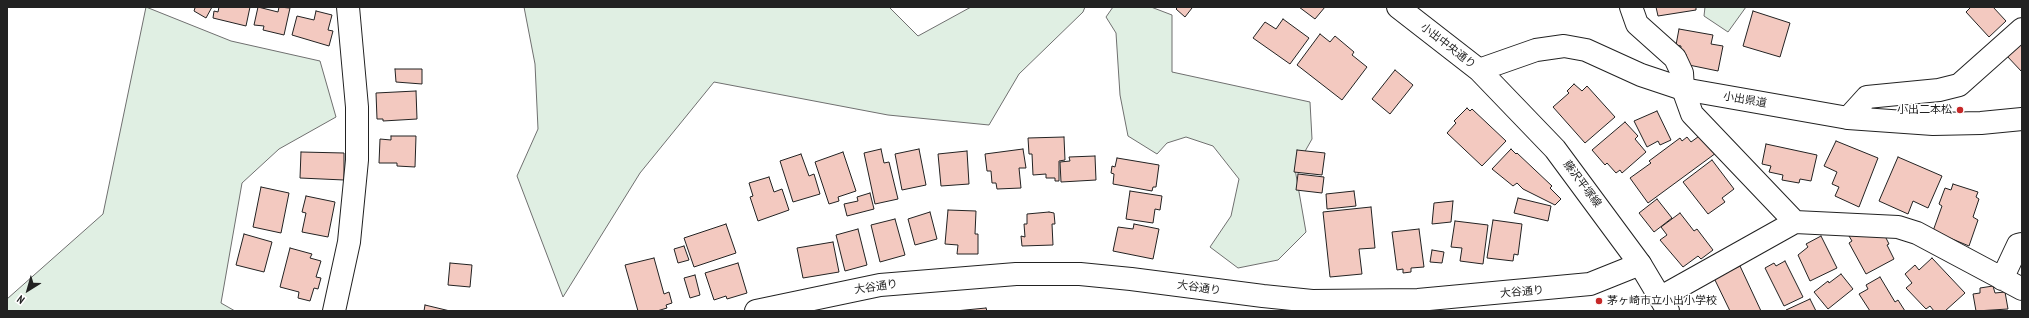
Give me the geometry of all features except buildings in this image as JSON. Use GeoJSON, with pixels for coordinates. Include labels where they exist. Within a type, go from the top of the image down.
{"type":"FeatureCollection","features":[{"type":"Feature","properties":{"kind":"street"},"geometry":{"type":"LineString","coordinates":[[334,311],[349,242],[357,160],[357,106],[348,7]]}},
{"type":"Feature","properties":{"kind":"street","name":"小出中央通り"},"geometry":{"type":"LineString","coordinates":[[1398,7],[1479,70]]}},
{"type":"Feature","properties":{"kind":"street"},"geometry":{"type":"LineString","coordinates":[[1631,7],[1637,24],[1675,58],[1682,73],[1683,89],[1692,114],[1795,222]]}},
{"type":"Feature","properties":{"kind":"street"},"geometry":{"type":"LineString","coordinates":[[1848,118],[1867,97],[1939,90],[1959,85],[1995,55],[2022,29]]}},
{"type":"Feature","properties":{"kind":"street","name":"小出県道"},"geometry":{"type":"LineString","coordinates":[[1479,70],[1536,50],[1564,46],[1586,50],[1641,76],[1683,89],[1848,118],[1933,124],[1981,123],[2022,119]]}},
{"type":"Feature","properties":{"kind":"street","name":"藤沢平塚線"},"geometry":{"type":"LineString","coordinates":[[1479,70],[1555,149],[1640,264],[1664,304]]}},
{"type":"Feature","properties":{"kind":"street"},"geometry":{"type":"LineString","coordinates":[[1664,304],[1795,222],[1898,227],[1917,233],[2022,289]]}},
{"type":"Feature","properties":{"kind":"street"},"geometry":{"type":"LineString","coordinates":[[2002,279],[2018,245],[2022,244]]}},
{"type":"Feature","properties":{"kind":"street","name":"大谷通り"},"geometry":{"type":"LineString","coordinates":[[756,311],[880,285],[1016,274],[1080,274],[1312,301],[1418,300],[1590,284],[1640,264]]}},
{"type":"Feature","properties":{"kind":"green space"},"geometry":{"type":"Polygon","coordinates":[[[146,7],[231,41],[320,61],[336,117],[279,149],[242,183],[221,303],[235,311],[7,311],[7,299],[103,214],[146,7]]]}},
{"type":"Feature","properties":{"kind":"green space"},"geometry":{"type":"Polygon","coordinates":[[[524,7],[889,7],[918,36],[971,7],[1085,7],[1083,12],[1019,74],[989,125],[888,115],[714,82],[640,173],[563,297],[517,176],[538,129],[535,64],[524,7]]]}},
{"type":"Feature","properties":{"kind":"green space"},"geometry":{"type":"Polygon","coordinates":[[[1113,7],[1151,7],[1172,15],[1172,72],[1310,102],[1312,139],[1295,169],[1306,232],[1278,260],[1238,268],[1210,247],[1231,216],[1239,179],[1213,146],[1186,137],[1167,143],[1157,154],[1128,136],[1120,95],[1116,33],[1106,17],[1113,7]]]}},
{"type":"Feature","properties":{"kind":"green space"},"geometry":{"type":"Polygon","coordinates":[[[1705,7],[1746,7],[1728,32],[1704,16],[1705,7]]]}},
{"type":"Feature","properties":{"kind":"place","name":"小出二本松"},"geometry":{"type":"Point","coordinates":[1960,110]}},
{"type":"Feature","properties":{"kind":"place","name":"茅ヶ崎市立小出小学校"},"geometry":{"type":"Point","coordinates":[1599,301]}}]}
